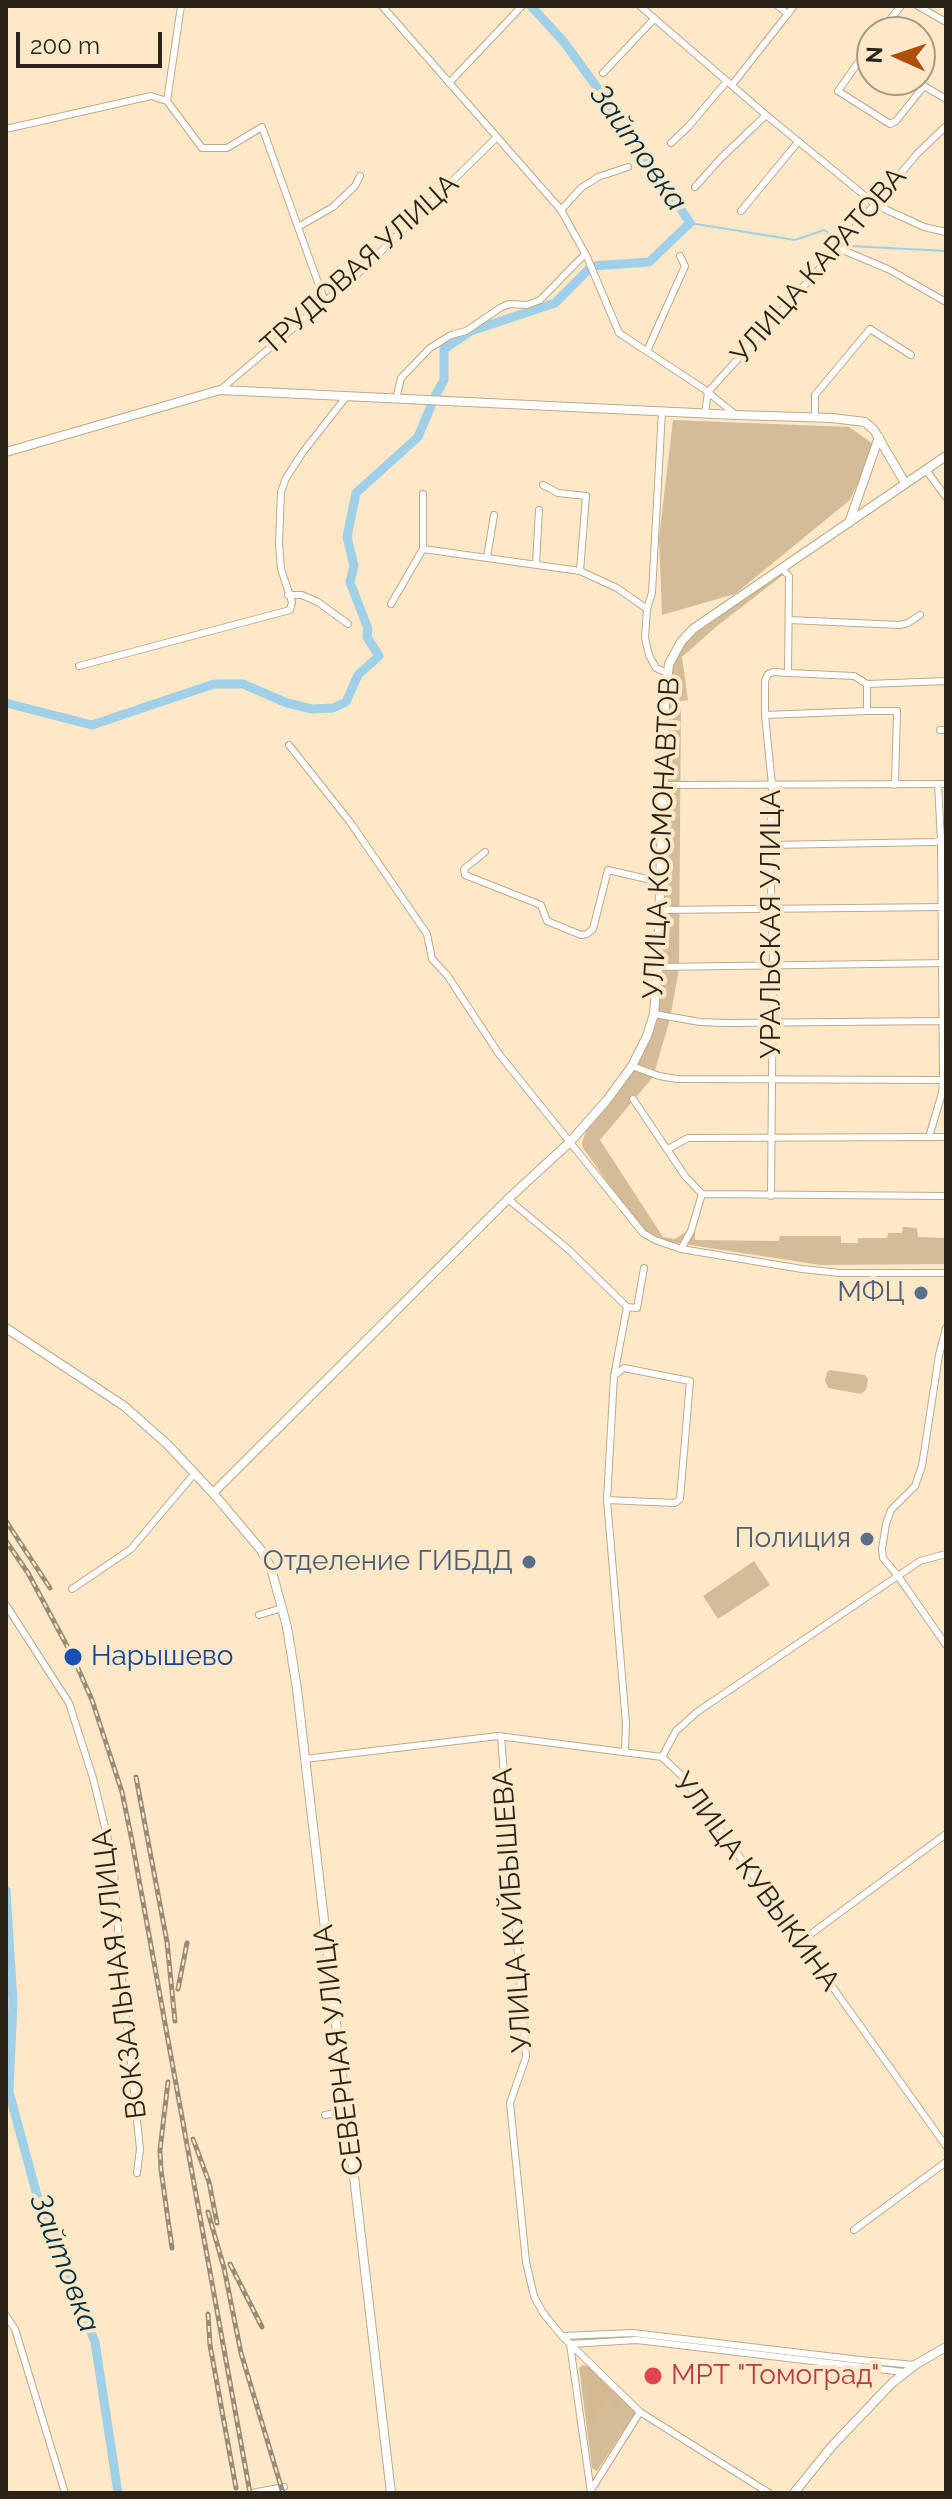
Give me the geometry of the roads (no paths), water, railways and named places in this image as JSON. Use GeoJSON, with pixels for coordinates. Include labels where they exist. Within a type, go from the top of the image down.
{"type":"FeatureCollection","features":[{"type":"Feature","properties":{"kind":"main road"},"geometry":{"type":"LineString","coordinates":[[6,452],[220,390],[815,417],[865,422],[879,437],[905,483]]}},
{"type":"Feature","properties":{"kind":"main road"},"geometry":{"type":"LineString","coordinates":[[849,523],[879,437]]}},
{"type":"Feature","properties":{"kind":"main road","name":"УЛИЦА КОСМОНАВТОВ"},"geometry":{"type":"LineString","coordinates":[[213,1493],[508,1199],[570,1142],[632,1066],[654,1014],[665,697],[667,673],[673,654],[693,629],[946,456]]}},
{"type":"Feature","properties":{"kind":"main road","name":"СЕВЕРНАЯ УЛИЦА"},"geometry":{"type":"LineString","coordinates":[[6,1328],[124,1406],[167,1444],[261,1550],[271,1568],[287,1627],[297,1689],[391,2493]]}},
{"type":"Feature","properties":{"kind":"main road"},"geometry":{"type":"LineString","coordinates":[[794,2493],[832,2446],[904,2372],[946,2347]]}},
{"type":"Feature","properties":{"kind":"street"},"geometry":{"type":"LineString","coordinates":[[167,101],[181,6]]}},
{"type":"Feature","properties":{"kind":"street"},"geometry":{"type":"LineString","coordinates":[[382,6],[561,210],[586,256],[619,333],[708,392],[736,415]]}},
{"type":"Feature","properties":{"kind":"street"},"geometry":{"type":"LineString","coordinates":[[640,6],[876,205],[924,227],[946,232]]}},
{"type":"Feature","properties":{"kind":"street"},"geometry":{"type":"LineString","coordinates":[[778,6],[788,14]]}},
{"type":"Feature","properties":{"kind":"street"},"geometry":{"type":"LineString","coordinates":[[671,143],[729,83],[794,6]]}},
{"type":"Feature","properties":{"kind":"street"},"geometry":{"type":"LineString","coordinates":[[918,6],[946,22]]}},
{"type":"Feature","properties":{"kind":"street"},"geometry":{"type":"LineString","coordinates":[[449,83],[519,8]]}},
{"type":"Feature","properties":{"kind":"street"},"geometry":{"type":"LineString","coordinates":[[603,73],[654,19]]}},
{"type":"Feature","properties":{"kind":"street"},"geometry":{"type":"LineString","coordinates":[[856,69],[838,91],[885,123],[896,121],[916,96]]}},
{"type":"Feature","properties":{"kind":"street"},"geometry":{"type":"LineString","coordinates":[[6,129],[151,96],[167,101],[202,148],[227,148],[262,127],[325,302]]}},
{"type":"Feature","properties":{"kind":"street"},"geometry":{"type":"LineString","coordinates":[[695,187],[766,115]]}},
{"type":"Feature","properties":{"kind":"street","name":"УЛИЦА КАРАТОВА"},"geometry":{"type":"LineString","coordinates":[[708,392],[876,205],[917,154],[946,126]]}},
{"type":"Feature","properties":{"kind":"street","name":"ТРУДОВАЯ УЛИЦА"},"geometry":{"type":"LineString","coordinates":[[220,390],[362,270],[496,138]]}},
{"type":"Feature","properties":{"kind":"street"},"geometry":{"type":"LineString","coordinates":[[741,211],[798,142]]}},
{"type":"Feature","properties":{"kind":"street"},"geometry":{"type":"LineString","coordinates":[[561,210],[581,188],[598,177],[628,167]]}},
{"type":"Feature","properties":{"kind":"street"},"geometry":{"type":"LineString","coordinates":[[298,227],[333,207],[355,186],[360,176]]}},
{"type":"Feature","properties":{"kind":"street"},"geometry":{"type":"LineString","coordinates":[[838,248],[890,270],[946,302]]}},
{"type":"Feature","properties":{"kind":"street"},"geometry":{"type":"LineString","coordinates":[[396,399],[401,378],[430,348],[451,335],[466,331],[509,304],[527,305],[540,300],[586,256]]}},
{"type":"Feature","properties":{"kind":"street"},"geometry":{"type":"LineString","coordinates":[[647,351],[685,266],[680,256]]}},
{"type":"Feature","properties":{"kind":"street"},"geometry":{"type":"LineString","coordinates":[[815,417],[815,395],[870,329],[911,355]]}},
{"type":"Feature","properties":{"kind":"street"},"geometry":{"type":"LineString","coordinates":[[705,413],[708,392]]}},
{"type":"Feature","properties":{"kind":"street"},"geometry":{"type":"LineString","coordinates":[[79,666],[290,610],[292,602],[281,569],[279,543],[281,492],[303,452],[346,397]]}},
{"type":"Feature","properties":{"kind":"street"},"geometry":{"type":"LineString","coordinates":[[662,411],[652,593],[647,609],[645,638],[656,668],[667,673]]}},
{"type":"Feature","properties":{"kind":"street"},"geometry":{"type":"LineString","coordinates":[[926,470],[946,497]]}},
{"type":"Feature","properties":{"kind":"street"},"geometry":{"type":"LineString","coordinates":[[543,485],[558,493],[586,496],[580,571]]}},
{"type":"Feature","properties":{"kind":"street"},"geometry":{"type":"LineString","coordinates":[[391,604],[423,549],[423,494]]}},
{"type":"Feature","properties":{"kind":"street"},"geometry":{"type":"LineString","coordinates":[[536,564],[539,510]]}},
{"type":"Feature","properties":{"kind":"street"},"geometry":{"type":"LineString","coordinates":[[487,557],[494,515]]}},
{"type":"Feature","properties":{"kind":"street"},"geometry":{"type":"LineString","coordinates":[[423,549],[580,571],[617,588],[647,609]]}},
{"type":"Feature","properties":{"kind":"street"},"geometry":{"type":"LineString","coordinates":[[781,568],[789,576],[788,673],[854,676],[867,684],[946,681]]}},
{"type":"Feature","properties":{"kind":"street"},"geometry":{"type":"LineString","coordinates":[[288,595],[302,595],[318,602],[348,624]]}},
{"type":"Feature","properties":{"kind":"street"},"geometry":{"type":"LineString","coordinates":[[789,620],[900,625],[920,615]]}},
{"type":"Feature","properties":{"kind":"street","name":"УРАЛЬСКАЯ УЛИЦА"},"geometry":{"type":"LineString","coordinates":[[771,1196],[772,785],[765,681],[768,674],[788,673]]}},
{"type":"Feature","properties":{"kind":"street"},"geometry":{"type":"LineString","coordinates":[[867,684],[867,711]]}},
{"type":"Feature","properties":{"kind":"street"},"geometry":{"type":"LineString","coordinates":[[765,715],[897,711],[895,785]]}},
{"type":"Feature","properties":{"kind":"street"},"geometry":{"type":"LineString","coordinates":[[289,745],[350,822],[427,934],[432,959],[447,975],[499,1054],[643,1233],[681,1249],[802,1269],[840,1273],[946,1273]]}},
{"type":"Feature","properties":{"kind":"street"},"geometry":{"type":"LineString","coordinates":[[664,785],[942,784],[944,1080],[929,1137]]}},
{"type":"Feature","properties":{"kind":"street"},"geometry":{"type":"LineString","coordinates":[[770,845],[935,842],[944,839]]}},
{"type":"Feature","properties":{"kind":"street"},"geometry":{"type":"LineString","coordinates":[[485,852],[464,869],[465,875],[541,905],[547,921],[581,935],[593,929],[608,870],[660,882]]}},
{"type":"Feature","properties":{"kind":"street"},"geometry":{"type":"LineString","coordinates":[[659,910],[944,907]]}},
{"type":"Feature","properties":{"kind":"street"},"geometry":{"type":"LineString","coordinates":[[658,967],[944,963]]}},
{"type":"Feature","properties":{"kind":"street"},"geometry":{"type":"LineString","coordinates":[[654,1014],[700,1022],[944,1021]]}},
{"type":"Feature","properties":{"kind":"street"},"geometry":{"type":"LineString","coordinates":[[632,1066],[677,1079],[944,1080]]}},
{"type":"Feature","properties":{"kind":"street"},"geometry":{"type":"LineString","coordinates":[[633,1099],[685,1176],[702,1194],[946,1196]]}},
{"type":"Feature","properties":{"kind":"street"},"geometry":{"type":"LineString","coordinates":[[668,1149],[688,1138],[946,1137]]}},
{"type":"Feature","properties":{"kind":"street"},"geometry":{"type":"LineString","coordinates":[[681,1249],[691,1231],[702,1194]]}},
{"type":"Feature","properties":{"kind":"street"},"geometry":{"type":"LineString","coordinates":[[508,1199],[569,1250],[627,1307],[637,1308],[644,1268]]}},
{"type":"Feature","properties":{"kind":"street"},"geometry":{"type":"LineString","coordinates":[[625,1750],[626,1723],[607,1500],[614,1376],[627,1307]]}},
{"type":"Feature","properties":{"kind":"street"},"geometry":{"type":"LineString","coordinates":[[946,1328],[922,1466],[915,1486],[891,1510],[886,1524],[883,1558],[946,1645]]}},
{"type":"Feature","properties":{"kind":"street"},"geometry":{"type":"LineString","coordinates":[[607,1500],[675,1503],[680,1499],[690,1381],[624,1368],[614,1376]]}},
{"type":"Feature","properties":{"kind":"street"},"geometry":{"type":"LineString","coordinates":[[72,1589],[131,1549],[195,1473]]}},
{"type":"Feature","properties":{"kind":"street"},"geometry":{"type":"LineString","coordinates":[[662,1757],[676,1731],[697,1712],[920,1561],[946,1554]]}},
{"type":"Feature","properties":{"kind":"street","name":"ВОКЗАЛЬНАЯ УЛИЦА"},"geometry":{"type":"LineString","coordinates":[[6,1605],[69,1703],[93,1778],[113,1860],[140,2149],[137,2173]]}},
{"type":"Feature","properties":{"kind":"street"},"geometry":{"type":"LineString","coordinates":[[259,1615],[282,1608]]}},
{"type":"Feature","properties":{"kind":"street","name":"УЛИЦА КУВЫКИНА"},"geometry":{"type":"LineString","coordinates":[[305,1759],[501,1736],[662,1757],[682,1776],[946,2146]]}},
{"type":"Feature","properties":{"kind":"street","name":"УЛИЦА КУЙБЫШЕВА"},"geometry":{"type":"LineString","coordinates":[[501,1736],[526,2057],[510,2103],[526,2262],[534,2296],[562,2336],[640,2412],[769,2493]]}},
{"type":"Feature","properties":{"kind":"street"},"geometry":{"type":"LineString","coordinates":[[800,1942],[946,1834]]}},
{"type":"Feature","properties":{"kind":"street"},"geometry":{"type":"LineString","coordinates":[[325,2115],[346,2111]]}},
{"type":"Feature","properties":{"kind":"street"},"geometry":{"type":"LineString","coordinates":[[854,2230],[946,2162]]}},
{"type":"Feature","properties":{"kind":"street"},"geometry":{"type":"LineString","coordinates":[[6,2316],[15,2329],[65,2493]]}},
{"type":"Feature","properties":{"kind":"street"},"geometry":{"type":"LineString","coordinates":[[562,2336],[633,2333],[915,2365]]}},
{"type":"Feature","properties":{"kind":"street"},"geometry":{"type":"LineString","coordinates":[[591,2492],[570,2344],[637,2340],[904,2372]]}},
{"type":"Feature","properties":{"kind":"street"},"geometry":{"type":"LineString","coordinates":[[591,2492],[640,2412]]}},
{"type":"Feature","properties":{"kind":"street"},"geometry":{"type":"LineString","coordinates":[[252,2493],[284,2487]]}},
{"type":"Feature","properties":{"kind":"waterway","name":"Зайтовка"},"geometry":{"type":"LineString","coordinates":[[6,703],[92,725],[214,684],[243,684],[287,703],[312,709],[333,708],[346,702],[358,675],[379,656],[367,637],[368,629],[350,582],[354,566],[347,537],[356,493],[418,437],[444,380],[444,349],[471,331],[555,303],[592,266],[649,262],[690,223],[564,42],[531,6]]}},
{"type":"Feature","properties":{"kind":"waterway"},"geometry":{"type":"LineString","coordinates":[[690,223],[795,240],[824,230],[840,239]]}},
{"type":"Feature","properties":{"kind":"waterway"},"geometry":{"type":"LineString","coordinates":[[846,243],[851,246],[946,251]]}},
{"type":"Feature","properties":{"kind":"waterway","name":"Зайтовка"},"geometry":{"type":"LineString","coordinates":[[6,1890],[13,2002],[9,2092],[38,2199],[95,2342],[118,2493]]}},
{"type":"Feature","properties":{"kind":"railway"},"geometry":{"type":"LineString","coordinates":[[6,1521],[50,1588]]}},
{"type":"Feature","properties":{"kind":"railway"},"geometry":{"type":"LineString","coordinates":[[6,1541],[28,1573],[73,1657],[92,1700],[122,1792],[250,2493]]}},
{"type":"Feature","properties":{"kind":"railway"},"geometry":{"type":"LineString","coordinates":[[136,1777],[167,1942],[175,2021]]}},
{"type":"Feature","properties":{"kind":"railway"},"geometry":{"type":"LineString","coordinates":[[178,1989],[187,1943]]}},
{"type":"Feature","properties":{"kind":"railway"},"geometry":{"type":"LineString","coordinates":[[168,2082],[160,2150],[172,2248]]}},
{"type":"Feature","properties":{"kind":"railway"},"geometry":{"type":"LineString","coordinates":[[193,2139],[209,2182],[217,2223]]}},
{"type":"Feature","properties":{"kind":"railway"},"geometry":{"type":"LineString","coordinates":[[208,2212],[224,2268],[241,2353],[283,2493]]}},
{"type":"Feature","properties":{"kind":"railway"},"geometry":{"type":"LineString","coordinates":[[230,2264],[262,2327]]}},
{"type":"Feature","properties":{"kind":"railway"},"geometry":{"type":"LineString","coordinates":[[208,2314],[210,2345],[236,2488]]}},
{"type":"Feature","properties":{"kind":"place","name":"МФЦ"},"geometry":{"type":"Point","coordinates":[921,1293]}},
{"type":"Feature","properties":{"kind":"place","name":"Полиция"},"geometry":{"type":"Point","coordinates":[867,1539]}},
{"type":"Feature","properties":{"kind":"place","name":"Отделение ГИБДД"},"geometry":{"type":"Point","coordinates":[529,1562]}},
{"type":"Feature","properties":{"kind":"place","name":"Нарышево"},"geometry":{"type":"Point","coordinates":[73,1657]}},
{"type":"Feature","properties":{"kind":"place","name":"МРТ \"Томоград\""},"geometry":{"type":"Point","coordinates":[653,2376]}}]}
